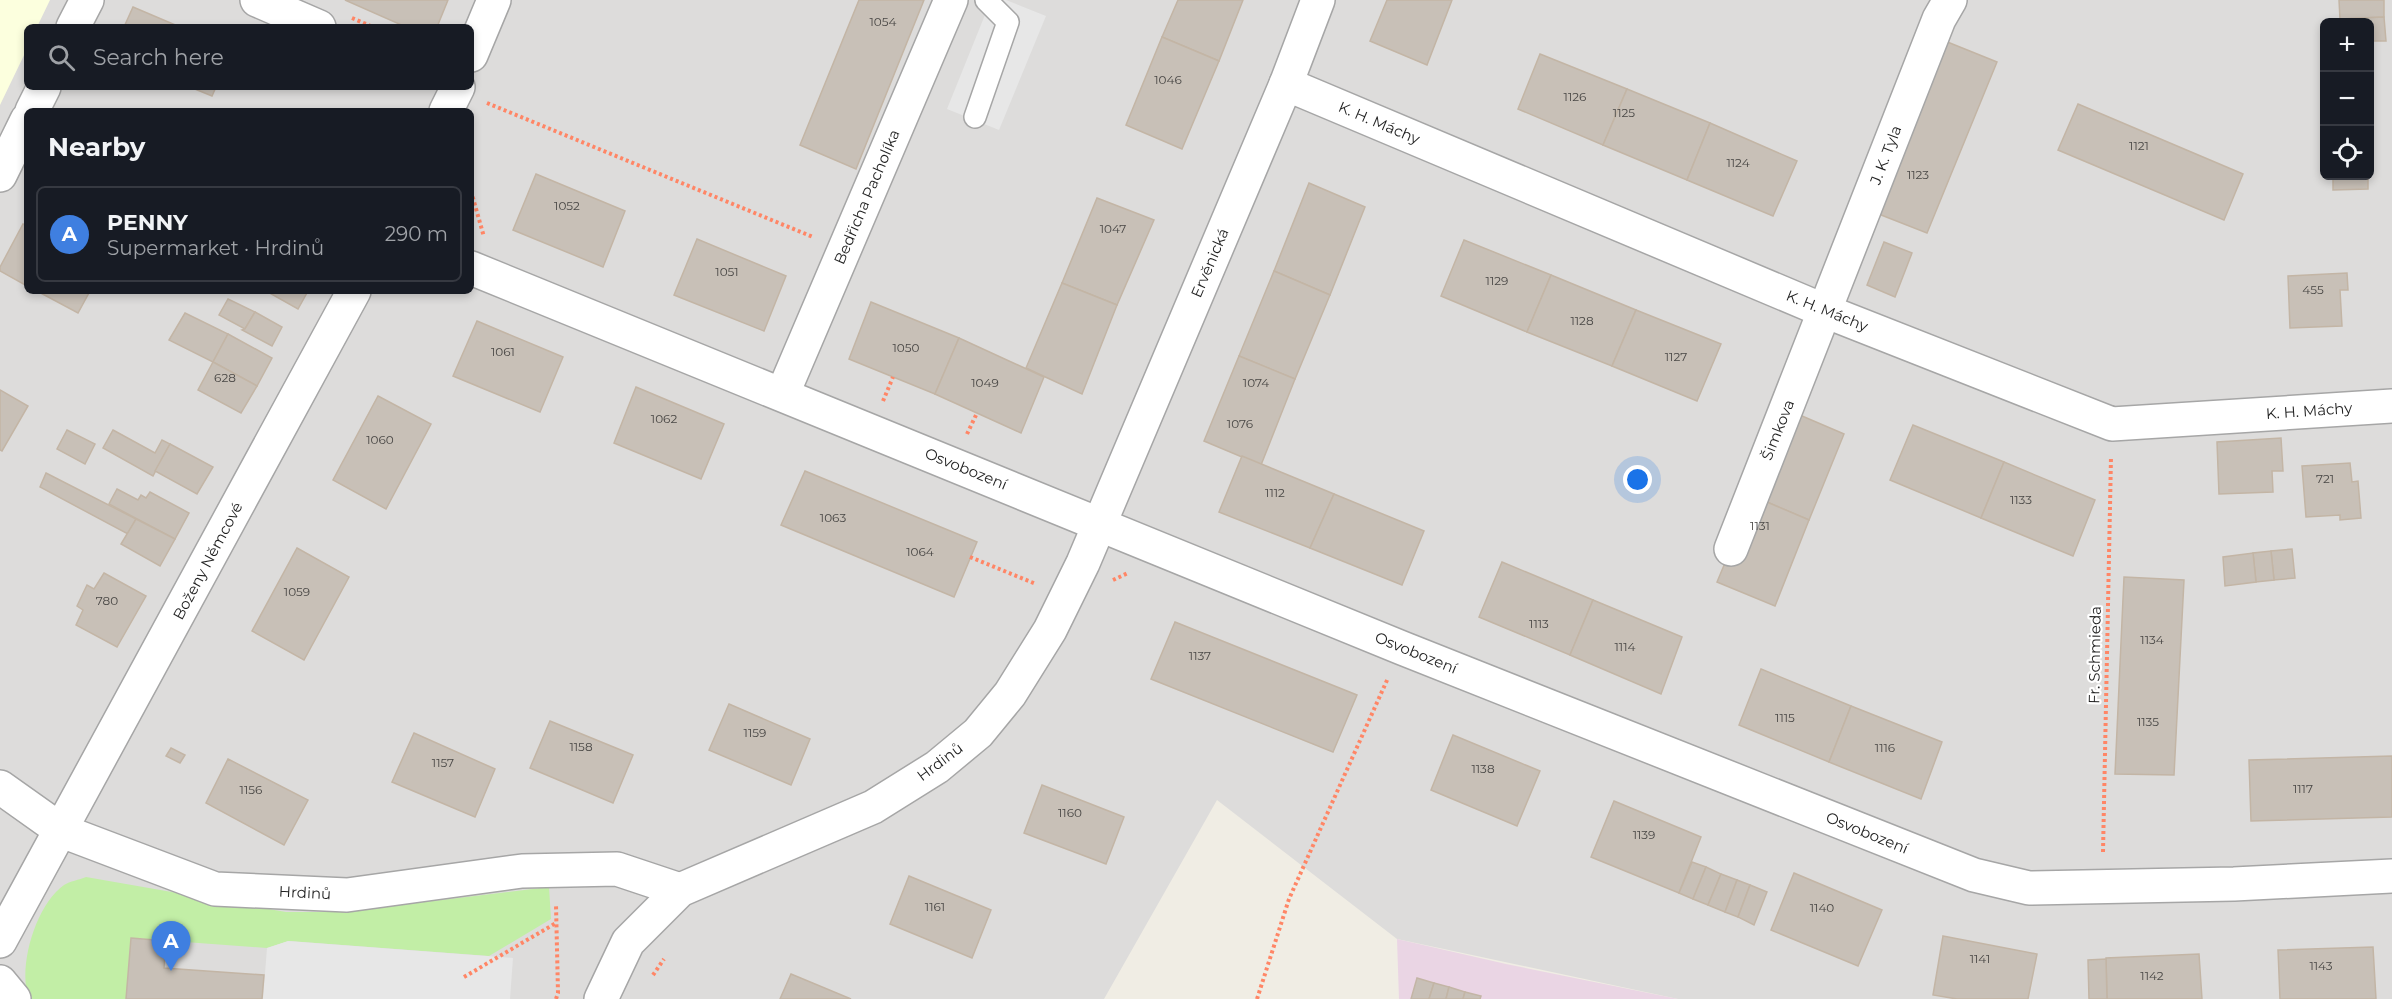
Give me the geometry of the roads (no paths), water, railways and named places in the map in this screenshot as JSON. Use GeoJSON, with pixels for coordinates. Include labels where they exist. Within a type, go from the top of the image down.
{"type":"FeatureCollection","features":[{"type":"Feature","properties":{"kind":"street"},"geometry":{"type":"LineString","coordinates":[[75,24],[87,0]]}},
{"type":"Feature","properties":{"kind":"street"},"geometry":{"type":"LineString","coordinates":[[257,0],[312,24]]}},
{"type":"Feature","properties":{"kind":"street"},"geometry":{"type":"LineString","coordinates":[[474,48],[494,0]]}},
{"type":"Feature","properties":{"kind":"street","name":"Bedřicha Pacholíka"},"geometry":{"type":"LineString","coordinates":[[783,393],[951,0]]}},
{"type":"Feature","properties":{"kind":"street","name":"Ervěnická"},"geometry":{"type":"LineString","coordinates":[[1100,525],[1286,84],[1318,0]]}},
{"type":"Feature","properties":{"kind":"street","name":"J. K. Tyla"},"geometry":{"type":"LineString","coordinates":[[1826,310],[1939,19],[1950,0]]}},
{"type":"Feature","properties":{"kind":"street","name":"K. H. Máchy"},"geometry":{"type":"LineString","coordinates":[[1286,84],[1826,310],[2112,424],[2392,406]]}},
{"type":"Feature","properties":{"kind":"street"},"geometry":{"type":"LineString","coordinates":[[34,108],[42,90]]}},
{"type":"Feature","properties":{"kind":"street"},"geometry":{"type":"LineString","coordinates":[[447,108],[456,90]]}},
{"type":"Feature","properties":{"kind":"street"},"geometry":{"type":"LineString","coordinates":[[0,175],[24,126]]}},
{"type":"Feature","properties":{"kind":"street","name":"Osvobození"},"geometry":{"type":"LineString","coordinates":[[474,269],[783,393],[1402,648],[1974,875],[2029,888],[2234,884],[2392,876]]}},
{"type":"Feature","properties":{"kind":"street","name":"Boženy Němcové"},"geometry":{"type":"LineString","coordinates":[[62,831],[352,294]]}},
{"type":"Feature","properties":{"kind":"street","name":"Šimkova"},"geometry":{"type":"LineString","coordinates":[[1731,549],[1826,310]]}},
{"type":"Feature","properties":{"kind":"street","name":"Hrdinů"},"geometry":{"type":"LineString","coordinates":[[601,999],[628,942],[680,890],[873,807],[937,767],[978,733],[1010,694],[1050,630],[1100,525]]}},
{"type":"Feature","properties":{"kind":"street","name":"Hrdinů"},"geometry":{"type":"LineString","coordinates":[[0,787],[62,831],[215,889],[347,895],[522,871],[617,869],[680,890]]}},
{"type":"Feature","properties":{"kind":"street"},"geometry":{"type":"LineString","coordinates":[[0,941],[62,831]]}},
{"type":"Feature","properties":{"kind":"street"},"geometry":{"type":"LineString","coordinates":[[0,982],[14,999]]}},
{"type":"Feature","properties":{"kind":"lane"},"geometry":{"type":"LineString","coordinates":[[975,117],[1008,22],[986,0]]}},
{"type":"Feature","properties":{"kind":"place","name":"PENNY"},"geometry":{"type":"Point","coordinates":[171,971]}}]}
